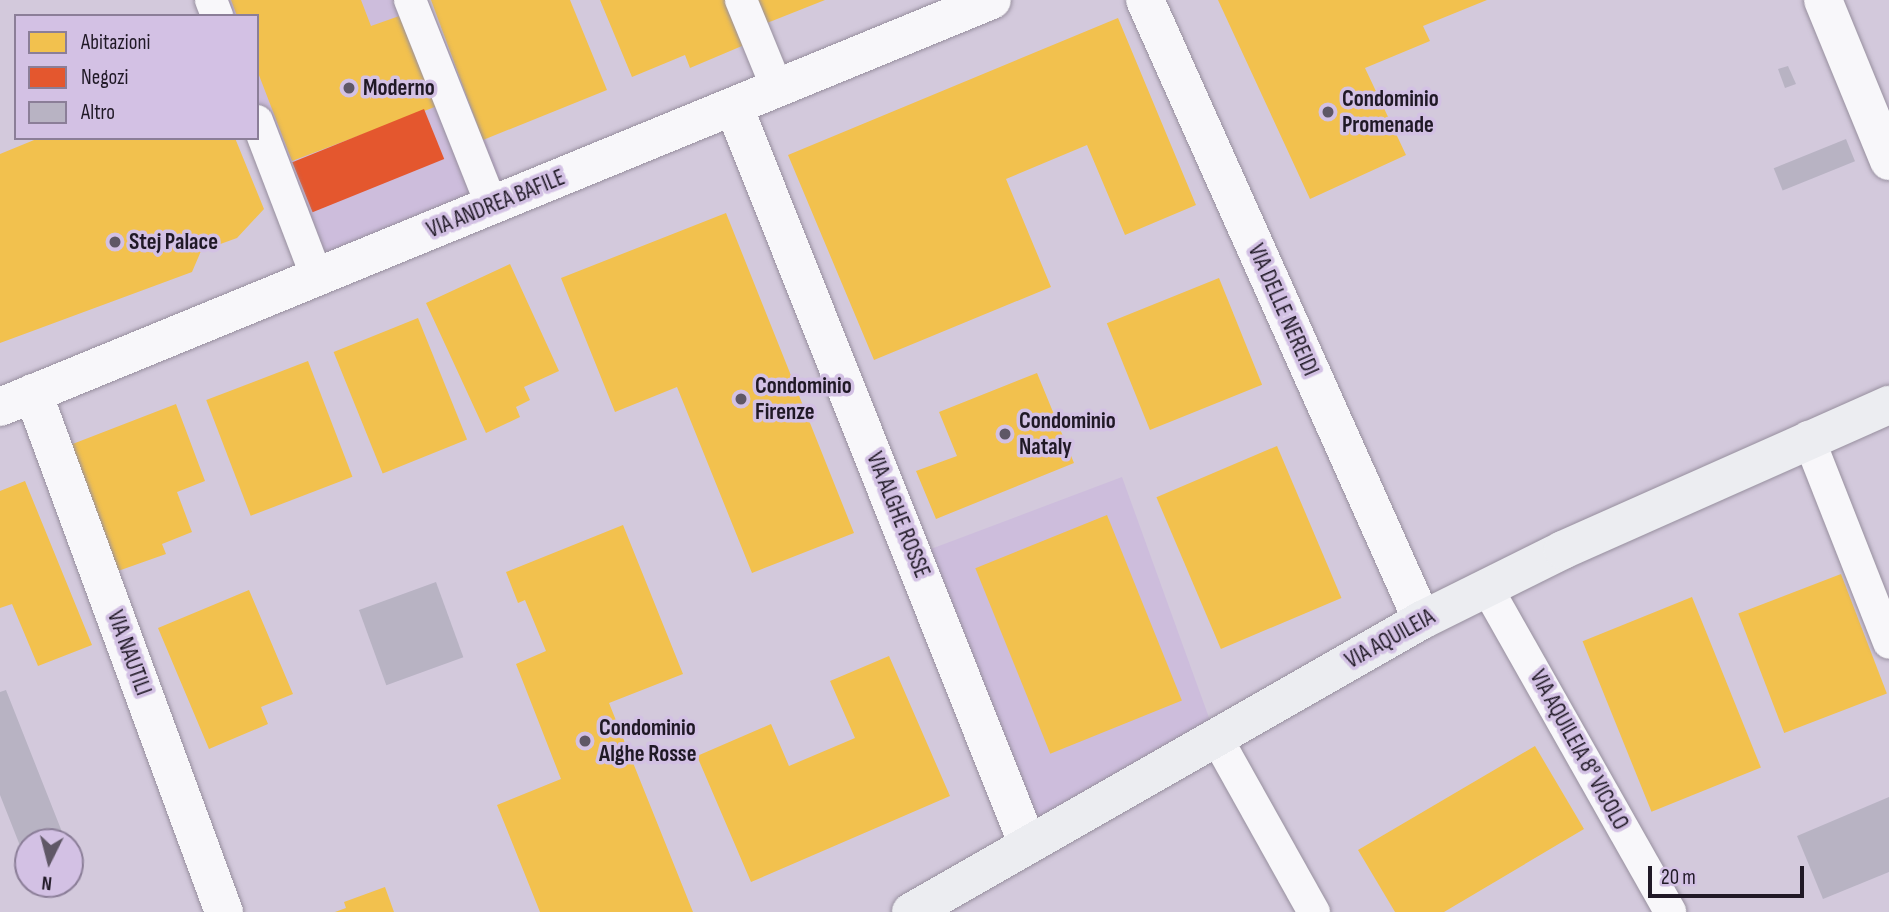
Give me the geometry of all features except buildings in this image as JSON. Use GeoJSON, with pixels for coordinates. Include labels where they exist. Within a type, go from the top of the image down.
{"type":"FeatureCollection","features":[{"type":"Feature","properties":{"kind":"street","name":"VIA ANDREA BAFILE"},"geometry":{"type":"LineString","coordinates":[[17,400],[316,275],[778,90],[992,0]]}},
{"type":"Feature","properties":{"kind":"street","name":"VIA DELLE NEREIDI"},"geometry":{"type":"LineString","coordinates":[[1146,0],[1422,620]]}},
{"type":"Feature","properties":{"kind":"street"},"geometry":{"type":"LineString","coordinates":[[1822,0],[1889,161]]}},
{"type":"Feature","properties":{"kind":"street","name":"VIA ALGHE ROSSE"},"geometry":{"type":"LineString","coordinates":[[734,107],[1028,845]]}},
{"type":"Feature","properties":{"kind":"street","name":"VIA NAUTILI"},"geometry":{"type":"LineString","coordinates":[[17,400],[224,912]]}},
{"type":"Feature","properties":{"kind":"street","name":"VIA AQUILEIA"},"geometry":{"type":"LineString","coordinates":[[925,908],[1028,845],[1422,620],[1808,438],[1889,405]]}},
{"type":"Feature","properties":{"kind":"lane"},"geometry":{"type":"LineString","coordinates":[[410,0],[492,206]]}},
{"type":"Feature","properties":{"kind":"lane"},"geometry":{"type":"LineString","coordinates":[[741,0],[778,90]]}},
{"type":"Feature","properties":{"kind":"lane"},"geometry":{"type":"LineString","coordinates":[[259,126],[316,275]]}},
{"type":"Feature","properties":{"kind":"lane"},"geometry":{"type":"LineString","coordinates":[[1808,438],[1889,643]]}},
{"type":"Feature","properties":{"kind":"lane","name":"VIA AQUILEIA 8° VICOLO"},"geometry":{"type":"LineString","coordinates":[[1487,588],[1670,912]]}},
{"type":"Feature","properties":{"kind":"lane"},"geometry":{"type":"LineString","coordinates":[[1216,737],[1314,912]]}},
{"type":"Feature","properties":{"kind":"shaded area"},"geometry":{"type":"Polygon","coordinates":[[[211,0],[428,0],[510,199],[316,275],[259,126],[259,14],[216,14],[211,0]]]}},
{"type":"Feature","properties":{"kind":"shaded area"},"geometry":{"type":"Polygon","coordinates":[[[1122,477],[1216,737],[1028,845],[915,555],[1122,477]]]}},
{"type":"Feature","properties":{"kind":"place","name":"Moderno"},"geometry":{"type":"Point","coordinates":[349,88]}},
{"type":"Feature","properties":{"kind":"place","name":"Condominio Promenade"},"geometry":{"type":"Point","coordinates":[1328,112]}},
{"type":"Feature","properties":{"kind":"place","name":"Stej Palace"},"geometry":{"type":"Point","coordinates":[115,242]}},
{"type":"Feature","properties":{"kind":"place","name":"Condominio Firenze"},"geometry":{"type":"Point","coordinates":[741,399]}},
{"type":"Feature","properties":{"kind":"place","name":"Condominio Nataly"},"geometry":{"type":"Point","coordinates":[1005,434]}},
{"type":"Feature","properties":{"kind":"place","name":"Condominio Alghe Rosse"},"geometry":{"type":"Point","coordinates":[585,741]}}]}
